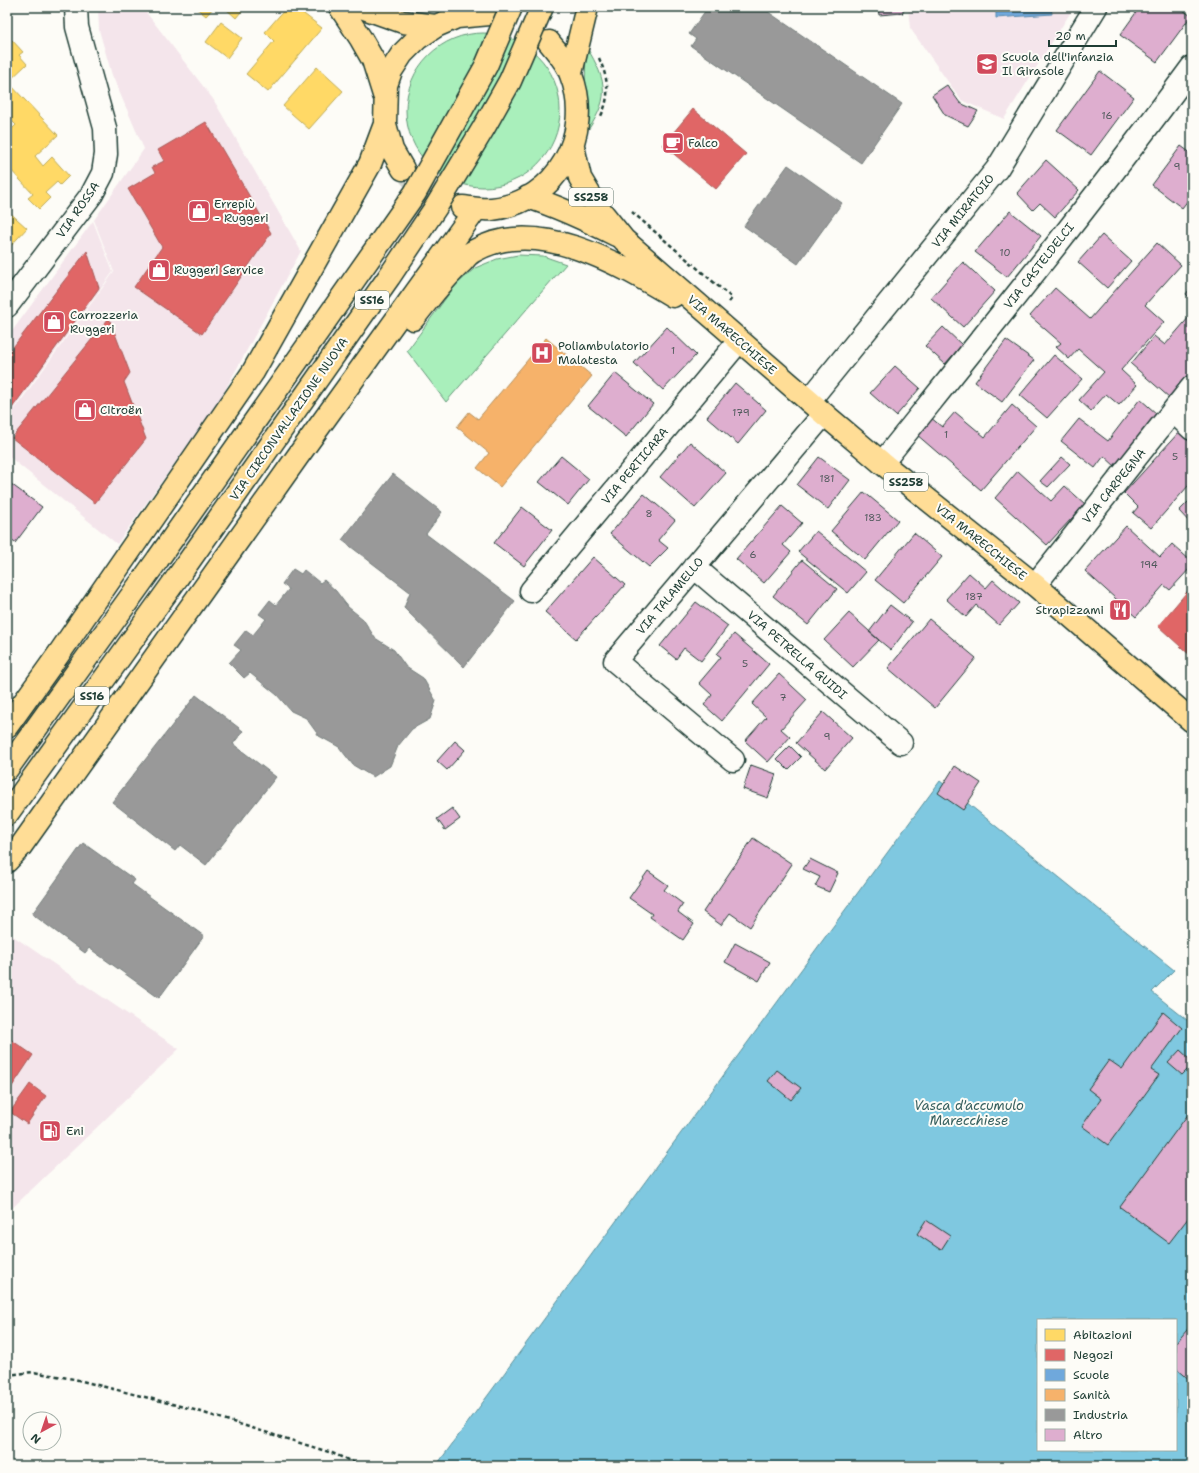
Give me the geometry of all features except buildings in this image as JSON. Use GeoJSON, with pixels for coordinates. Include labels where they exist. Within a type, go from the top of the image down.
{"type":"FeatureCollection","features":[{"type":"Feature","properties":{"kind":"main road"},"geometry":{"type":"LineString","coordinates":[[340,7],[374,60],[385,96]]}},
{"type":"Feature","properties":{"kind":"main road"},"geometry":{"type":"LineString","coordinates":[[361,7],[403,22],[436,26]]}},
{"type":"Feature","properties":{"kind":"main road","name":"SS16"},"geometry":{"type":"LineString","coordinates":[[7,770],[415,193],[486,66],[511,7]]}},
{"type":"Feature","properties":{"kind":"main road","name":"VIA CIRCONVALLAZIONE NUOVA"},"geometry":{"type":"LineString","coordinates":[[7,814],[177,578],[389,277],[436,206],[483,129],[510,81],[542,7]]}},
{"type":"Feature","properties":{"kind":"main road"},"geometry":{"type":"LineString","coordinates":[[571,73],[587,7]]}},
{"type":"Feature","properties":{"kind":"main road"},"geometry":{"type":"LineString","coordinates":[[403,169],[392,150],[385,124],[386,85],[391,72],[402,54],[418,38],[459,12],[490,14]]}},
{"type":"Feature","properties":{"kind":"main road"},"geometry":{"type":"LineString","coordinates":[[7,861],[21,846],[298,456],[468,208],[493,209],[528,197],[543,187],[557,173],[566,160],[578,129],[579,110],[577,91],[571,73],[562,58],[549,42]]}},
{"type":"Feature","properties":{"kind":"main road"},"geometry":{"type":"LineString","coordinates":[[7,726],[253,372],[370,164],[385,124]]}},
{"type":"Feature","properties":{"kind":"main road","name":"VIA MARECCHIESE"},"geometry":{"type":"LineString","coordinates":[[572,146],[580,178],[596,205],[624,240],[817,408],[882,463],[1035,585],[1192,721]]}},
{"type":"Feature","properties":{"kind":"main road","name":"VIA MARECCHIESE"},"geometry":{"type":"LineString","coordinates":[[528,197],[579,216],[624,240]]}},
{"type":"Feature","properties":{"kind":"main road"},"geometry":{"type":"LineString","coordinates":[[298,456],[455,268],[473,251],[498,240],[530,238],[579,248],[621,266],[715,320]]}},
{"type":"Feature","properties":{"kind":"street","name":"VIA ROSSA"},"geometry":{"type":"LineString","coordinates":[[7,306],[92,194],[103,173],[106,154],[105,128],[77,28],[76,7]]}},
{"type":"Feature","properties":{"kind":"street","name":"VIA MIRATOIO"},"geometry":{"type":"LineString","coordinates":[[817,408],[997,169],[1096,7]]}},
{"type":"Feature","properties":{"kind":"street","name":"VIA CASTELDELCI"},"geometry":{"type":"LineString","coordinates":[[882,463],[1010,303],[1192,67]]}},
{"type":"Feature","properties":{"kind":"street","name":"VIA PERTICARA"},"geometry":{"type":"LineString","coordinates":[[531,591],[739,341]]}},
{"type":"Feature","properties":{"kind":"street","name":"VIA CARPEGNA"},"geometry":{"type":"LineString","coordinates":[[1035,585],[1192,387]]}},
{"type":"Feature","properties":{"kind":"street","name":"VIA TALAMELLO"},"geometry":{"type":"LineString","coordinates":[[733,760],[615,661],[694,567],[817,408]]}},
{"type":"Feature","properties":{"kind":"street"},"geometry":{"type":"LineString","coordinates":[[1173,411],[1192,429]]}},
{"type":"Feature","properties":{"kind":"street","name":"VIA PETRELLA GUIDI"},"geometry":{"type":"LineString","coordinates":[[694,567],[901,743]]}},
{"type":"Feature","properties":{"kind":"path"},"geometry":{"type":"LineString","coordinates":[[598,56],[606,74],[608,90],[606,106],[599,119]]}},
{"type":"Feature","properties":{"kind":"path"},"geometry":{"type":"LineString","coordinates":[[627,207],[732,298],[715,320]]}},
{"type":"Feature","properties":{"kind":"path"},"geometry":{"type":"LineString","coordinates":[[7,1375],[33,1372],[74,1378],[195,1410],[332,1453],[362,1466]]}},
{"type":"Feature","properties":{"kind":"shaded area"},"geometry":{"type":"Polygon","coordinates":[[[98,7],[142,7],[213,99],[301,251],[219,401],[117,544],[7,455],[7,416],[9,417],[114,272],[94,220],[144,149],[112,75],[99,30],[98,7]]]}},
{"type":"Feature","properties":{"kind":"shaded area","name":"Scuola dell'infanzia Il Girasole"},"geometry":{"type":"Polygon","coordinates":[[[908,7],[1074,7],[1004,119],[961,100],[910,28],[908,7]]]}},
{"type":"Feature","properties":{"kind":"shaded area","name":"Carrozzeria Ruggeri"},"geometry":{"type":"Polygon","coordinates":[[[93,221],[113,272],[9,415],[7,414],[7,338],[93,221]]]}},
{"type":"Feature","properties":{"kind":"shaded area","name":"Eni"},"geometry":{"type":"Polygon","coordinates":[[[7,932],[179,1049],[7,1213],[7,932]]]}},
{"type":"Feature","properties":{"kind":"green space"},"geometry":{"type":"Polygon","coordinates":[[[475,33],[491,33],[513,39],[538,55],[554,80],[559,95],[559,125],[554,140],[538,165],[526,174],[505,184],[491,187],[475,187],[461,184],[447,178],[434,170],[423,159],[409,132],[406,118],[406,102],[409,88],[415,74],[423,61],[434,50],[461,36],[475,33]]]}},
{"type":"Feature","properties":{"kind":"green space"},"geometry":{"type":"Polygon","coordinates":[[[586,46],[599,71],[603,91],[599,112],[584,136],[586,46]]]}},
{"type":"Feature","properties":{"kind":"green space"},"geometry":{"type":"Polygon","coordinates":[[[518,255],[543,256],[566,264],[446,402],[407,351],[457,284],[475,268],[497,259],[518,255]]]}},
{"type":"Feature","properties":{"kind":"water","name":"Vasca d'accumulo Marecchiese"},"geometry":{"type":"Polygon","coordinates":[[[940,781],[1174,970],[1152,992],[1192,1024],[1192,1466],[436,1466],[940,781]]]}},
{"type":"Feature","properties":{"kind":"tunnel"},"geometry":{"type":"LineString","coordinates":[[490,14],[506,18],[520,24],[534,31],[548,41]]}},
{"type":"Feature","properties":{"kind":"tunnel"},"geometry":{"type":"LineString","coordinates":[[403,169],[419,186],[437,198],[459,206]]}},
{"type":"Feature","properties":{"kind":"place","name":"Scuola dell'infanzia Il Girasole"},"geometry":{"type":"Point","coordinates":[987,64]}},
{"type":"Feature","properties":{"kind":"place","name":"Falco"},"geometry":{"type":"Point","coordinates":[673,143]}},
{"type":"Feature","properties":{"kind":"place","name":"Errepiù - Ruggeri"},"geometry":{"type":"Point","coordinates":[199,211]}},
{"type":"Feature","properties":{"kind":"place","name":"Ruggeri Service"},"geometry":{"type":"Point","coordinates":[159,270]}},
{"type":"Feature","properties":{"kind":"place","name":"Carrozzeria Ruggeri"},"geometry":{"type":"Point","coordinates":[54,322]}},
{"type":"Feature","properties":{"kind":"place","name":"Poliambulatorio Malatesta"},"geometry":{"type":"Point","coordinates":[542,353]}},
{"type":"Feature","properties":{"kind":"place","name":"Citroën"},"geometry":{"type":"Point","coordinates":[85,410]}},
{"type":"Feature","properties":{"kind":"place","name":"Strapizzami"},"geometry":{"type":"Point","coordinates":[1120,610]}},
{"type":"Feature","properties":{"kind":"place","name":"Eni"},"geometry":{"type":"Point","coordinates":[50,1131]}}]}
